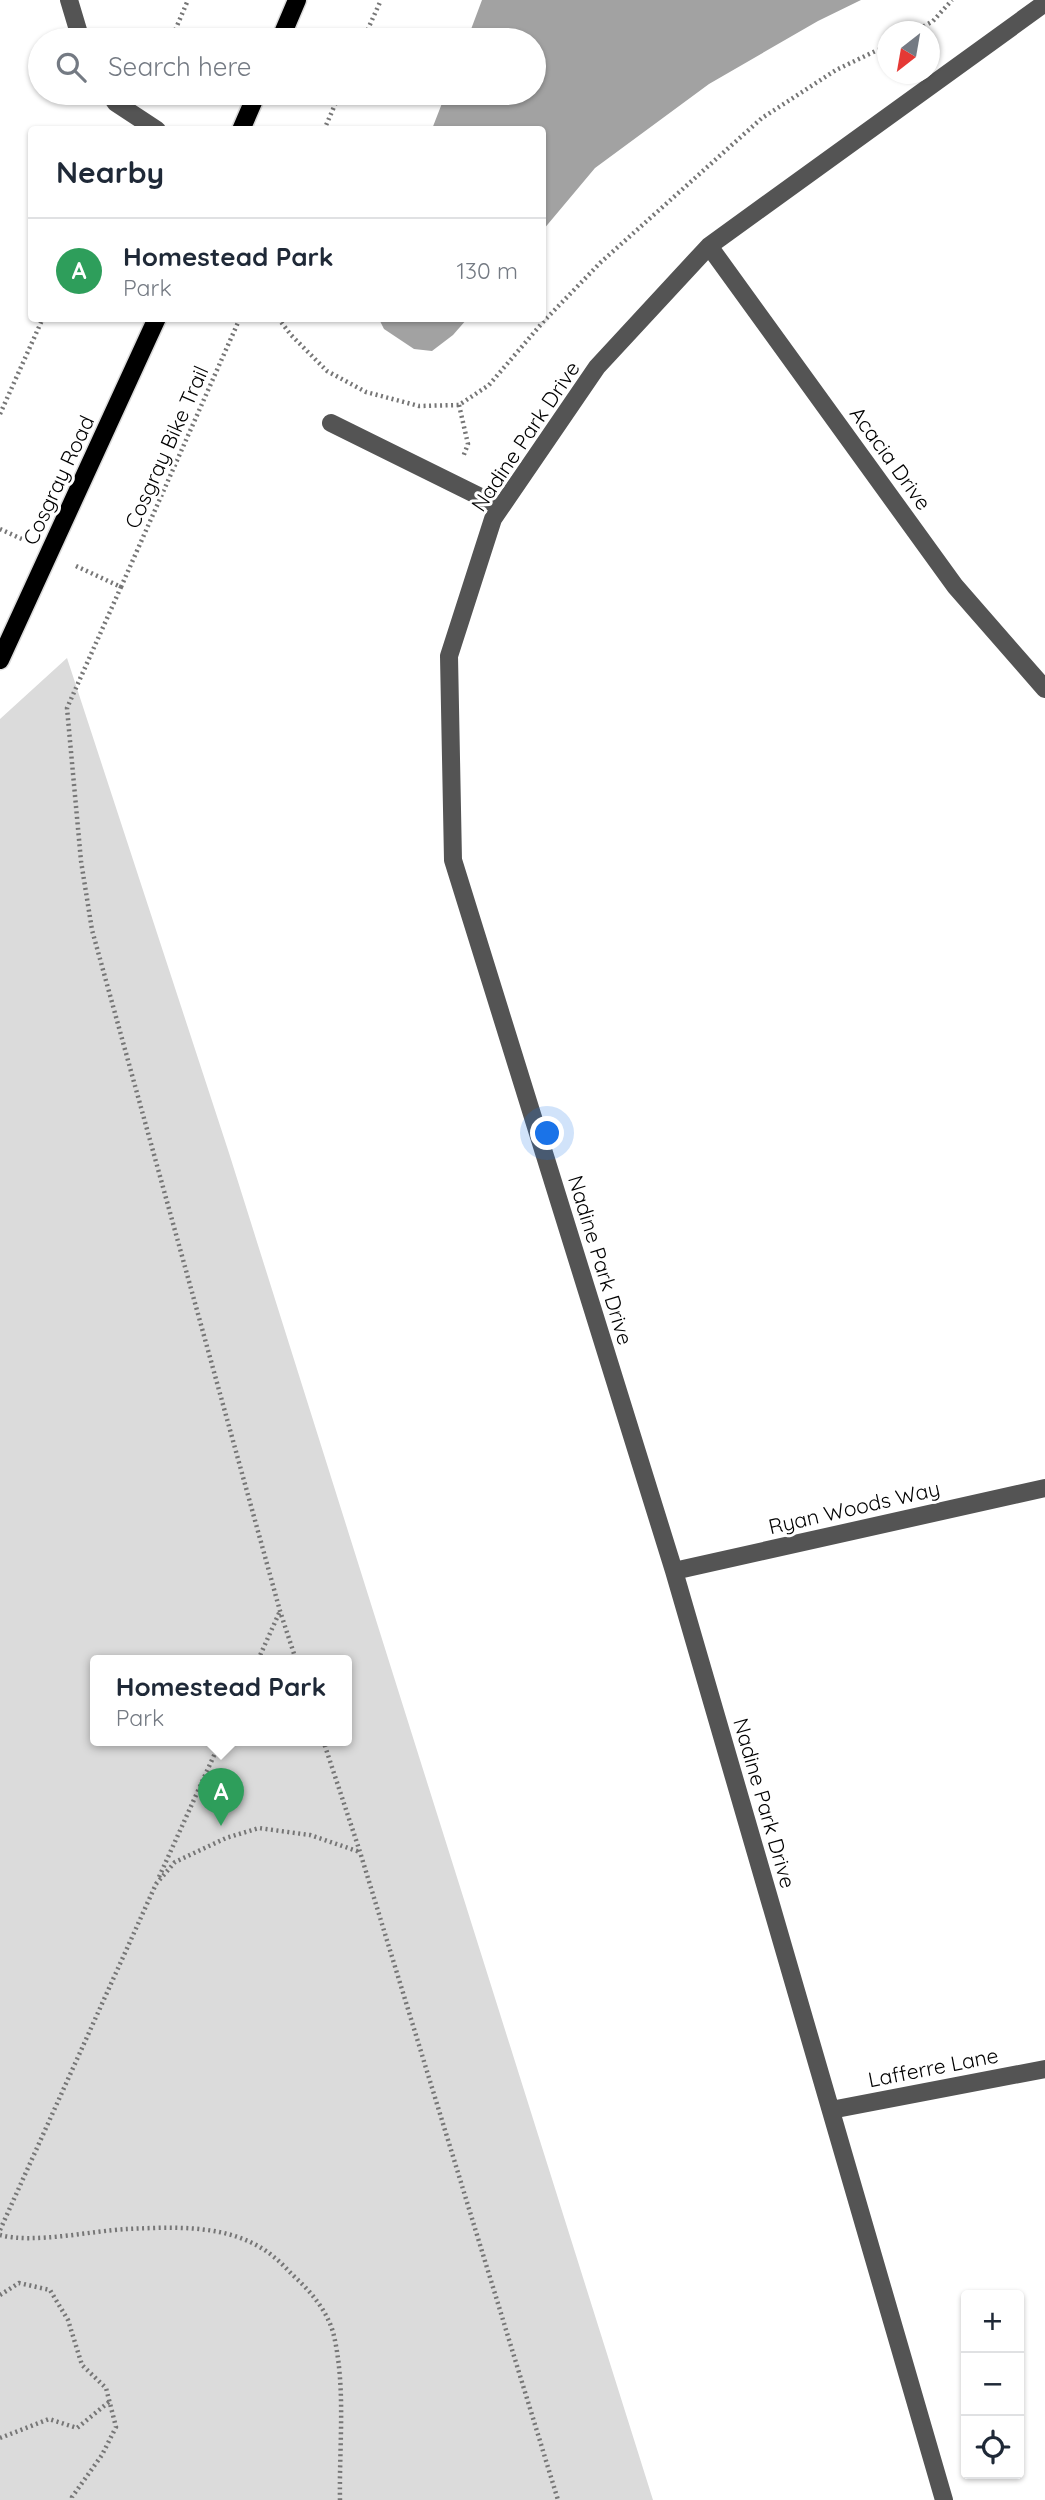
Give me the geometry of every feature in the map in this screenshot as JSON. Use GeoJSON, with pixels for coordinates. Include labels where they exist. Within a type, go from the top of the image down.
{"type":"FeatureCollection","features":[{"type":"Feature","properties":{"kind":"main road"},"geometry":{"type":"LineString","coordinates":[[285,28],[297,0]]}},
{"type":"Feature","properties":{"kind":"main road"},"geometry":{"type":"LineString","coordinates":[[243,126],[252,105]]}},
{"type":"Feature","properties":{"kind":"main road","name":"Cosgray Road"},"geometry":{"type":"LineString","coordinates":[[0,660],[155,322]]}},
{"type":"Feature","properties":{"kind":"street"},"geometry":{"type":"LineString","coordinates":[[69,0],[77,28]]}},
{"type":"Feature","properties":{"kind":"street","name":"Nadine Park Drive"},"geometry":{"type":"LineString","coordinates":[[944,2500],[674,1571],[453,860],[449,656],[493,519],[597,367],[709,246],[1045,3]]}},
{"type":"Feature","properties":{"kind":"street"},"geometry":{"type":"LineString","coordinates":[[119,105],[151,126]]}},
{"type":"Feature","properties":{"kind":"street","name":"Acacia Drive"},"geometry":{"type":"LineString","coordinates":[[709,246],[955,586],[1045,689]]}},
{"type":"Feature","properties":{"kind":"street"},"geometry":{"type":"LineString","coordinates":[[331,423],[502,507]]}},
{"type":"Feature","properties":{"kind":"street","name":"Ryan Woods Way"},"geometry":{"type":"LineString","coordinates":[[674,1571],[1045,1488]]}},
{"type":"Feature","properties":{"kind":"street","name":"Lafferre Lane"},"geometry":{"type":"LineString","coordinates":[[831,2110],[1045,2068]]}},
{"type":"Feature","properties":{"kind":"path"},"geometry":{"type":"LineString","coordinates":[[176,28],[188,0]]}},
{"type":"Feature","properties":{"kind":"path"},"geometry":{"type":"LineString","coordinates":[[368,28],[381,0]]}},
{"type":"Feature","properties":{"kind":"path"},"geometry":{"type":"LineString","coordinates":[[933,21],[952,0]]}},
{"type":"Feature","properties":{"kind":"path"},"geometry":{"type":"LineString","coordinates":[[546,319],[600,263],[762,118],[836,70],[877,50]]}},
{"type":"Feature","properties":{"kind":"path"},"geometry":{"type":"LineString","coordinates":[[326,126],[335,105]]}},
{"type":"Feature","properties":{"kind":"path"},"geometry":{"type":"LineString","coordinates":[[0,414],[41,322]]}},
{"type":"Feature","properties":{"kind":"path","name":"Cosgray Bike Trail"},"geometry":{"type":"LineString","coordinates":[[238,322],[67,708],[81,861],[92,930],[294,1655]]}},
{"type":"Feature","properties":{"kind":"path"},"geometry":{"type":"LineString","coordinates":[[281,322],[327,371],[366,392],[419,406],[459,405],[489,385],[543,322]]}},
{"type":"Feature","properties":{"kind":"path"},"geometry":{"type":"LineString","coordinates":[[454,484],[468,444],[459,405]]}},
{"type":"Feature","properties":{"kind":"path"},"geometry":{"type":"LineString","coordinates":[[0,529],[121,587]]}},
{"type":"Feature","properties":{"kind":"path"},"geometry":{"type":"LineString","coordinates":[[260,1655],[280,1611]]}},
{"type":"Feature","properties":{"kind":"path"},"geometry":{"type":"LineString","coordinates":[[218,1746],[0,2232],[33,2237],[128,2229],[201,2228],[239,2238],[272,2255],[307,2288],[327,2317],[334,2335],[339,2390],[340,2500]]}},
{"type":"Feature","properties":{"kind":"path"},"geometry":{"type":"LineString","coordinates":[[325,1746],[360,1852],[558,2500]]}},
{"type":"Feature","properties":{"kind":"path"},"geometry":{"type":"LineString","coordinates":[[156,1884],[175,1862],[226,1838],[259,1828],[310,1835],[360,1852]]}},
{"type":"Feature","properties":{"kind":"path"},"geometry":{"type":"LineString","coordinates":[[0,2295],[19,2283],[50,2290],[68,2320],[82,2365],[106,2388],[116,2427],[102,2455],[71,2499]]}},
{"type":"Feature","properties":{"kind":"path"},"geometry":{"type":"LineString","coordinates":[[0,2438],[49,2419],[77,2428],[109,2402]]}},
{"type":"Feature","properties":{"kind":"shaded area"},"geometry":{"type":"Polygon","coordinates":[[[482,0],[861,0],[818,21],[709,84],[595,168],[546,226],[546,126],[433,126],[441,105],[546,105],[546,28],[472,28],[482,0]]]}},
{"type":"Feature","properties":{"kind":"shaded area"},"geometry":{"type":"Polygon","coordinates":[[[380,322],[464,322],[432,351],[414,349],[384,329],[380,322]]]}},
{"type":"Feature","properties":{"kind":"shaded area"},"geometry":{"type":"Polygon","coordinates":[[[67,658],[229,1153],[653,2500],[0,2500],[0,719],[67,658]]]}},
{"type":"Feature","properties":{"kind":"place","name":"Homestead Park"},"geometry":{"type":"Point","coordinates":[221,1826]}}]}
